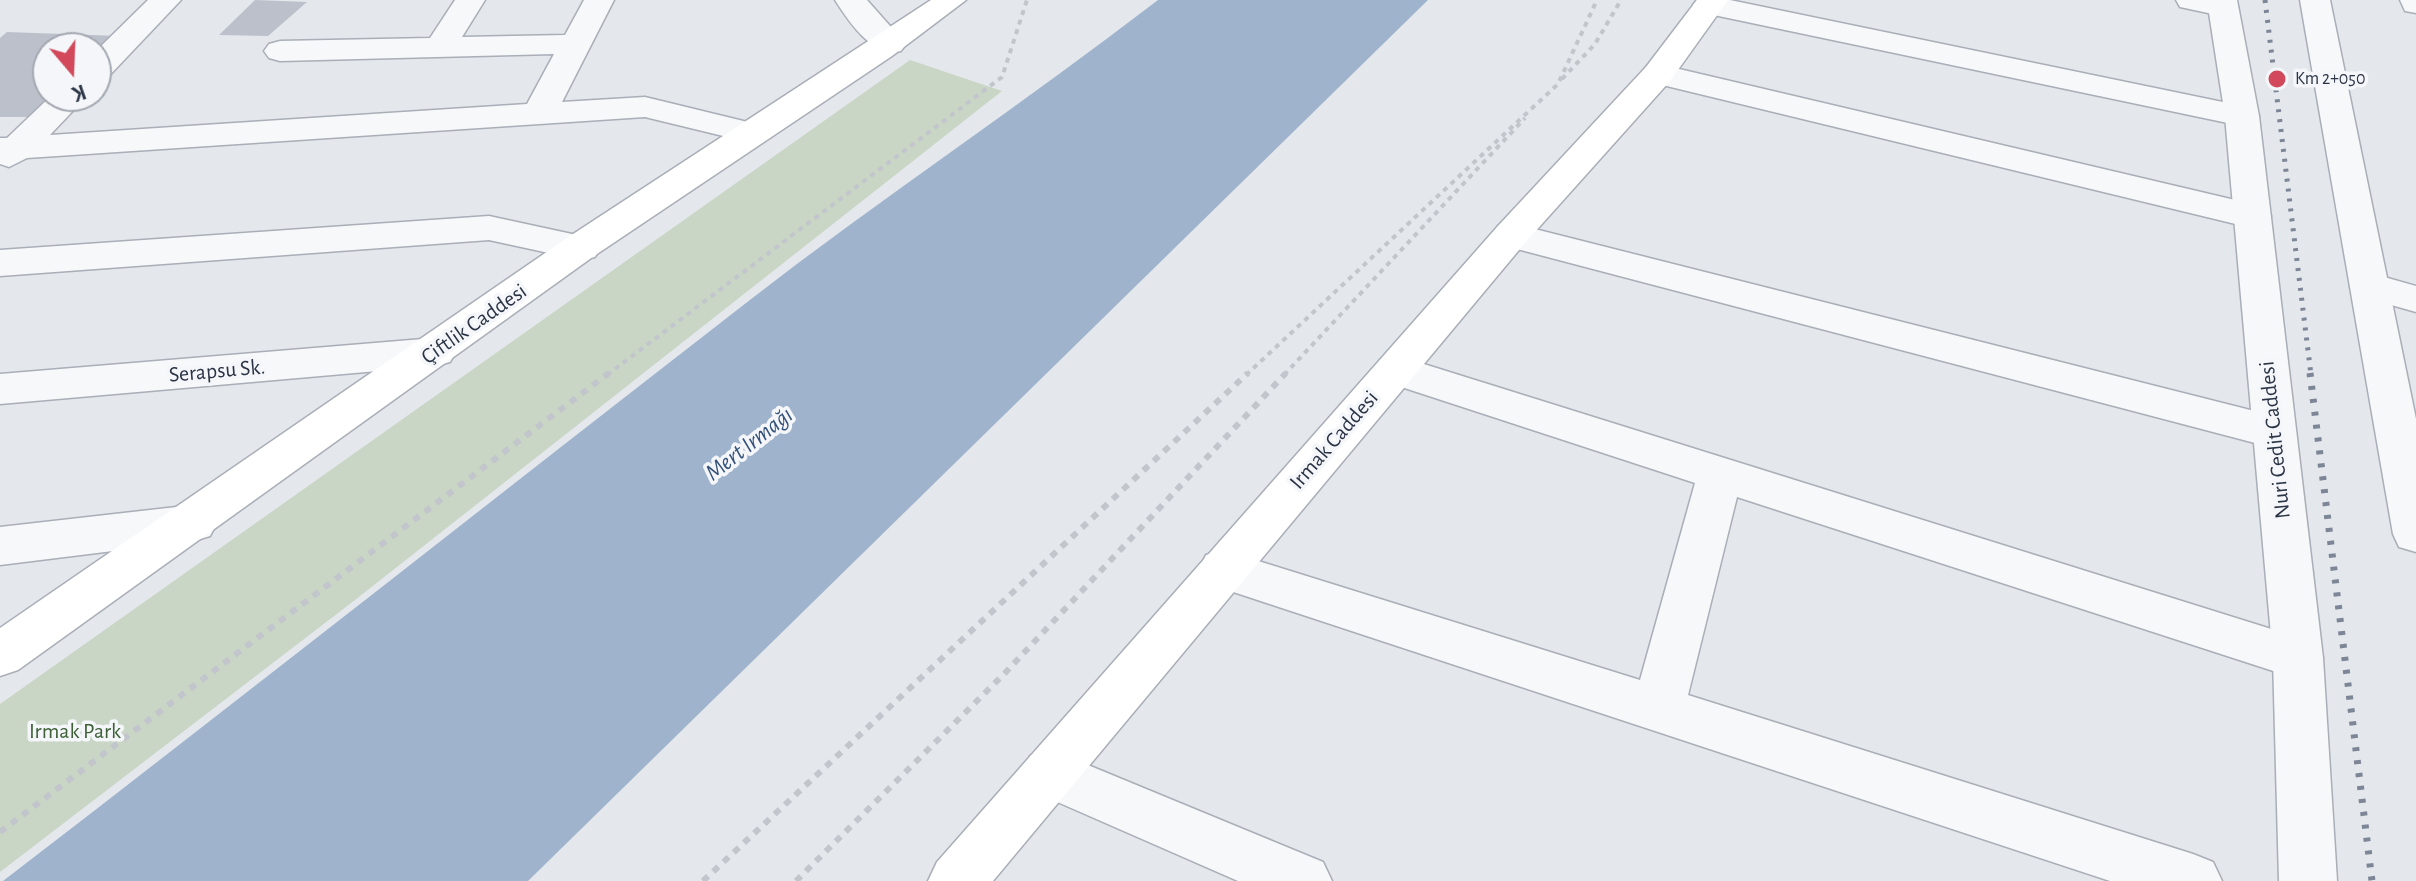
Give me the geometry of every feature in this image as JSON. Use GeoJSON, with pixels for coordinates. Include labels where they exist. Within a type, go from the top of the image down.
{"type":"FeatureCollection","features":[{"type":"Feature","properties":{"kind":"main road","name":"Çiftlik Caddesi"},"geometry":{"type":"LineString","coordinates":[[0,655],[194,523],[581,248],[890,44],[951,0]]}},
{"type":"Feature","properties":{"kind":"main road","name":"Irmak Caddesi"},"geometry":{"type":"LineString","coordinates":[[957,881],[1511,235],[1658,74],[1711,3]]}},
{"type":"Feature","properties":{"kind":"street"},"geometry":{"type":"LineString","coordinates":[[112,54],[166,0]]}},
{"type":"Feature","properties":{"kind":"street"},"geometry":{"type":"LineString","coordinates":[[440,47],[470,0]]}},
{"type":"Feature","properties":{"kind":"street"},"geometry":{"type":"LineString","coordinates":[[539,113],[599,0]]}},
{"type":"Feature","properties":{"kind":"street"},"geometry":{"type":"LineString","coordinates":[[850,0],[890,44]]}},
{"type":"Feature","properties":{"kind":"street"},"geometry":{"type":"LineString","coordinates":[[2315,0],[2416,534]]}},
{"type":"Feature","properties":{"kind":"street","name":"Nuri Cedit Caddesi"},"geometry":{"type":"LineString","coordinates":[[2212,2],[2242,116],[2298,658],[2308,881]]}},
{"type":"Feature","properties":{"kind":"street"},"geometry":{"type":"LineString","coordinates":[[1711,3],[2242,116]]}},
{"type":"Feature","properties":{"kind":"street"},"geometry":{"type":"LineString","coordinates":[[280,51],[575,44]]}},
{"type":"Feature","properties":{"kind":"street"},"geometry":{"type":"LineString","coordinates":[[1658,74],[2252,216]]}},
{"type":"Feature","properties":{"kind":"street"},"geometry":{"type":"LineString","coordinates":[[6,153],[645,107],[752,133]]}},
{"type":"Feature","properties":{"kind":"street"},"geometry":{"type":"LineString","coordinates":[[6,153],[52,112]]}},
{"type":"Feature","properties":{"kind":"street"},"geometry":{"type":"LineString","coordinates":[[0,263],[489,228],[581,248]]}},
{"type":"Feature","properties":{"kind":"street"},"geometry":{"type":"LineString","coordinates":[[1511,235],[2274,432]]}},
{"type":"Feature","properties":{"kind":"street"},"geometry":{"type":"LineString","coordinates":[[2370,286],[2416,299]]}},
{"type":"Feature","properties":{"kind":"street","name":"Serapsu Sk."},"geometry":{"type":"LineString","coordinates":[[0,389],[435,352]]}},
{"type":"Feature","properties":{"kind":"street"},"geometry":{"type":"LineString","coordinates":[[1395,370],[2298,658]]}},
{"type":"Feature","properties":{"kind":"street"},"geometry":{"type":"LineString","coordinates":[[1658,710],[1720,473]]}},
{"type":"Feature","properties":{"kind":"street"},"geometry":{"type":"LineString","coordinates":[[0,546],[194,523]]}},
{"type":"Feature","properties":{"kind":"street"},"geometry":{"type":"LineString","coordinates":[[1223,569],[2193,881]]}},
{"type":"Feature","properties":{"kind":"street"},"geometry":{"type":"LineString","coordinates":[[1049,773],[1303,881]]}},
{"type":"Feature","properties":{"kind":"path"},"geometry":{"type":"LineString","coordinates":[[0,832],[1002,77],[1027,0]]}},
{"type":"Feature","properties":{"kind":"path"},"geometry":{"type":"LineString","coordinates":[[703,881],[1558,84],[1597,0]]}},
{"type":"Feature","properties":{"kind":"path"},"geometry":{"type":"LineString","coordinates":[[796,881],[1005,673],[1558,84],[1595,44],[1621,0]]}},
{"type":"Feature","properties":{"kind":"green space","name":"Irmak Park"},"geometry":{"type":"Polygon","coordinates":[[[910,60],[1002,91],[355,600],[0,872],[0,704],[910,60]]]}},
{"type":"Feature","properties":{"kind":"water","name":"Mert Irmağı"},"geometry":{"type":"Polygon","coordinates":[[[1158,0],[1428,0],[528,881],[3,881],[797,264],[1158,0]]]}},
{"type":"Feature","properties":{"kind":"building"},"geometry":{"type":"Polygon","coordinates":[[[255,0],[307,2],[268,36],[219,35],[255,0]]]}},
{"type":"Feature","properties":{"kind":"building"},"geometry":{"type":"Polygon","coordinates":[[[7,32],[32,33],[32,112],[46,112],[41,117],[0,117],[0,38],[7,32]]]}},
{"type":"Feature","properties":{"kind":"railway"},"geometry":{"type":"LineString","coordinates":[[2265,0],[2311,375]]}},
{"type":"Feature","properties":{"kind":"railway"},"geometry":{"type":"LineString","coordinates":[[2310,373],[2372,881]]}},
{"type":"Feature","properties":{"kind":"place","name":"Km 2+050"},"geometry":{"type":"Point","coordinates":[2277,79]}}]}
